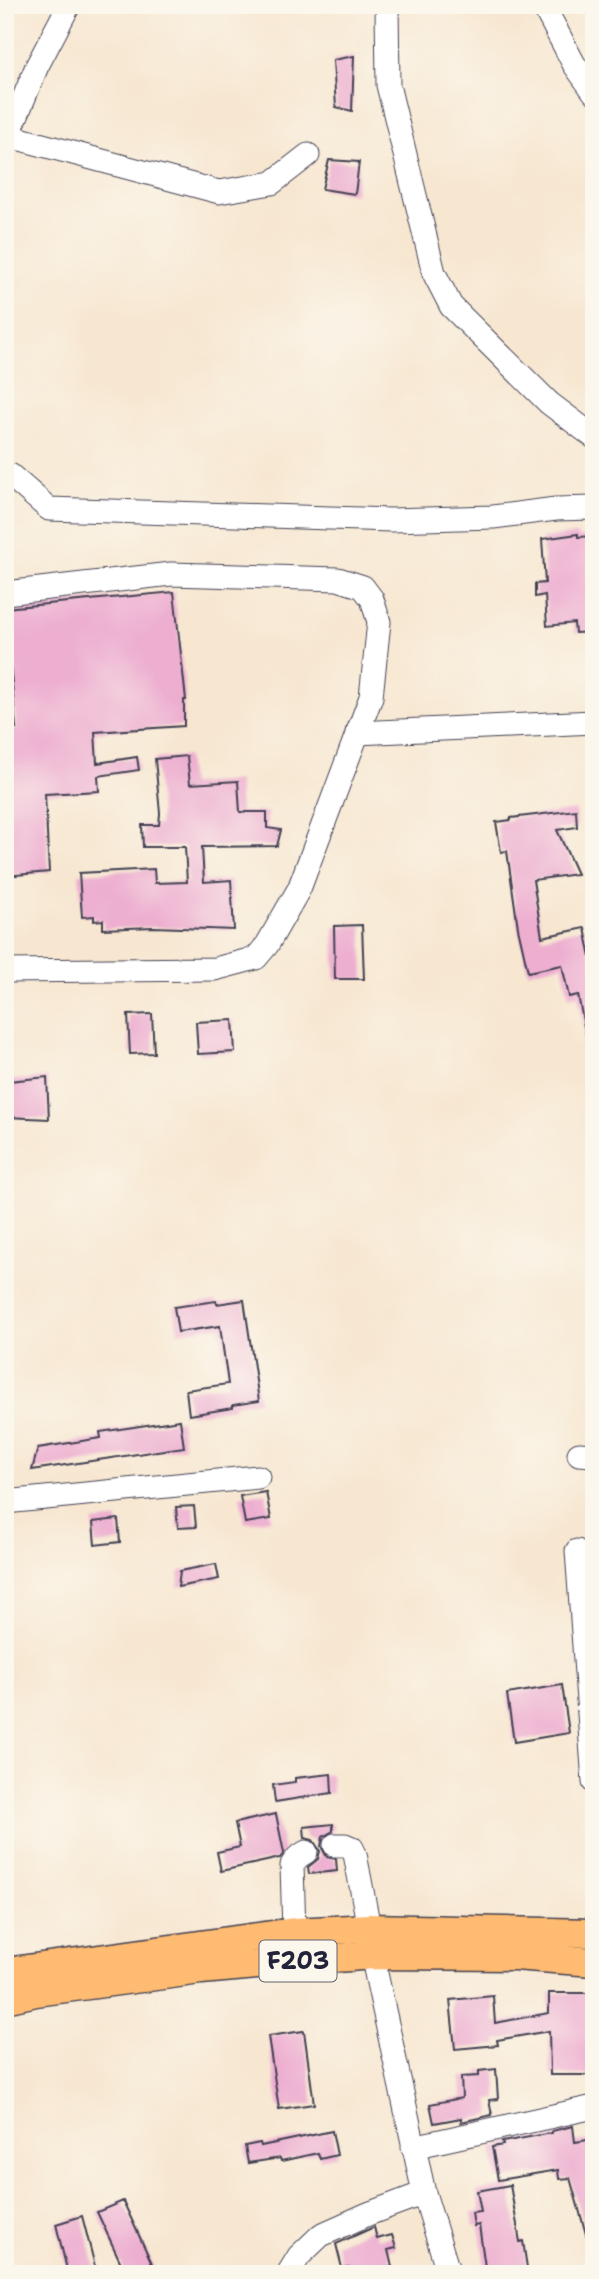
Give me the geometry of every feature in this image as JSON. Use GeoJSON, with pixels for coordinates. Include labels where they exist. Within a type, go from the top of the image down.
{"type":"FeatureCollection","features":[{"type":"Feature","properties":{"kind":"main road","name":"F203"},"geometry":{"type":"LineString","coordinates":[[5,1972],[295,1932],[371,1942],[594,1962]]}},
{"type":"Feature","properties":{"kind":"main road","name":"F203"},"geometry":{"type":"LineString","coordinates":[[5,1998],[371,1942],[594,1933]]}},
{"type":"Feature","properties":{"kind":"street"},"geometry":{"type":"LineString","coordinates":[[69,5],[37,66],[7,140],[219,192],[272,183],[308,155]]}},
{"type":"Feature","properties":{"kind":"street"},"geometry":{"type":"LineString","coordinates":[[387,5],[388,85],[434,273],[451,306],[550,403],[594,437]]}},
{"type":"Feature","properties":{"kind":"street"},"geometry":{"type":"LineString","coordinates":[[543,5],[574,64],[594,92]]}},
{"type":"Feature","properties":{"kind":"street"},"geometry":{"type":"LineString","coordinates":[[5,474],[10,475],[49,509],[391,520],[494,517],[556,509],[594,508]]}},
{"type":"Feature","properties":{"kind":"street"},"geometry":{"type":"LineString","coordinates":[[5,593],[171,574],[338,579],[363,587],[372,599],[380,622],[371,697],[299,889],[267,946],[256,958],[215,969],[5,971]]}},
{"type":"Feature","properties":{"kind":"street"},"geometry":{"type":"LineString","coordinates":[[357,733],[594,722]]}},
{"type":"Feature","properties":{"kind":"street"},"geometry":{"type":"LineString","coordinates":[[5,1502],[258,1477]]}},
{"type":"Feature","properties":{"kind":"street"},"geometry":{"type":"LineString","coordinates":[[577,1551],[594,1782]]}},
{"type":"Feature","properties":{"kind":"street"},"geometry":{"type":"LineString","coordinates":[[335,1845],[352,1848],[355,1854],[413,2147],[449,2274]]}},
{"type":"Feature","properties":{"kind":"street"},"geometry":{"type":"LineString","coordinates":[[295,1932],[292,1865],[306,1852]]}},
{"type":"Feature","properties":{"kind":"street"},"geometry":{"type":"LineString","coordinates":[[413,2147],[594,2107]]}},
{"type":"Feature","properties":{"kind":"street"},"geometry":{"type":"LineString","coordinates":[[288,2274],[299,2256],[320,2235],[424,2193]]}},
{"type":"Feature","properties":{"kind":"building"},"geometry":{"type":"Polygon","coordinates":[[[354,56],[352,111],[336,107],[333,60],[354,56]]]}},
{"type":"Feature","properties":{"kind":"building"},"geometry":{"type":"Polygon","coordinates":[[[329,160],[359,162],[355,194],[322,189],[329,160]]]}},
{"type":"Feature","properties":{"kind":"building"},"geometry":{"type":"Polygon","coordinates":[[[578,534],[578,537],[594,536],[594,632],[575,633],[574,623],[547,626],[545,595],[535,597],[535,584],[545,583],[542,539],[578,534]]]}},
{"type":"Feature","properties":{"kind":"building"},"geometry":{"type":"Polygon","coordinates":[[[174,592],[186,700],[184,726],[95,732],[97,763],[137,757],[139,770],[98,776],[99,791],[45,794],[49,872],[5,876],[5,728],[16,728],[5,608],[174,592]]]}},
{"type":"Feature","properties":{"kind":"building"},"geometry":{"type":"Polygon","coordinates":[[[187,756],[190,784],[238,781],[240,812],[267,812],[267,828],[281,830],[277,846],[202,847],[204,882],[231,880],[234,930],[154,927],[103,929],[103,920],[94,921],[94,916],[82,917],[79,873],[154,869],[155,883],[187,882],[185,847],[143,847],[142,825],[159,825],[155,759],[187,756]]]}},
{"type":"Feature","properties":{"kind":"building"},"geometry":{"type":"Polygon","coordinates":[[[576,810],[577,827],[557,830],[577,874],[533,880],[542,937],[585,928],[594,973],[594,1041],[587,1041],[578,995],[569,997],[562,965],[528,972],[518,928],[507,851],[501,852],[496,822],[576,810]]]}},
{"type":"Feature","properties":{"kind":"building"},"geometry":{"type":"Polygon","coordinates":[[[362,925],[364,979],[335,979],[334,926],[362,925]]]}},
{"type":"Feature","properties":{"kind":"building"},"geometry":{"type":"Polygon","coordinates":[[[152,1014],[154,1053],[130,1054],[128,1015],[152,1014]]]}},
{"type":"Feature","properties":{"kind":"building"},"geometry":{"type":"Polygon","coordinates":[[[233,1020],[235,1052],[198,1054],[196,1022],[233,1020]]]}},
{"type":"Feature","properties":{"kind":"building"},"geometry":{"type":"Polygon","coordinates":[[[47,1077],[49,1119],[7,1117],[9,1081],[47,1077]]]}},
{"type":"Feature","properties":{"kind":"building"},"geometry":{"type":"Polygon","coordinates":[[[244,1300],[259,1401],[189,1415],[186,1390],[228,1384],[220,1326],[178,1332],[174,1307],[244,1300]]]}},
{"type":"Feature","properties":{"kind":"building"},"geometry":{"type":"Polygon","coordinates":[[[180,1420],[184,1447],[32,1470],[38,1448],[101,1438],[100,1432],[180,1420]]]}},
{"type":"Feature","properties":{"kind":"building"},"geometry":{"type":"Polygon","coordinates":[[[266,1492],[271,1519],[245,1523],[240,1496],[266,1492]]]}},
{"type":"Feature","properties":{"kind":"building"},"geometry":{"type":"Polygon","coordinates":[[[194,1506],[196,1527],[178,1528],[176,1507],[194,1506]]]}},
{"type":"Feature","properties":{"kind":"building"},"geometry":{"type":"Polygon","coordinates":[[[118,1519],[120,1542],[95,1545],[93,1522],[118,1519]]]}},
{"type":"Feature","properties":{"kind":"building"},"geometry":{"type":"Polygon","coordinates":[[[216,1564],[219,1579],[178,1587],[180,1571],[216,1564]]]}},
{"type":"Feature","properties":{"kind":"building"},"geometry":{"type":"Polygon","coordinates":[[[562,1685],[569,1733],[514,1742],[507,1694],[562,1685]]]}},
{"type":"Feature","properties":{"kind":"building"},"geometry":{"type":"Polygon","coordinates":[[[331,1774],[332,1793],[275,1802],[273,1785],[295,1782],[295,1778],[331,1774]]]}},
{"type":"Feature","properties":{"kind":"building"},"geometry":{"type":"Polygon","coordinates":[[[276,1814],[284,1853],[280,1858],[221,1871],[217,1852],[240,1847],[235,1823],[276,1814]]]}},
{"type":"Feature","properties":{"kind":"building"},"geometry":{"type":"Polygon","coordinates":[[[333,1824],[333,1831],[323,1837],[321,1846],[327,1857],[336,1859],[337,1871],[309,1874],[308,1867],[318,1859],[320,1851],[313,1840],[305,1838],[304,1827],[333,1824]]]}},
{"type":"Feature","properties":{"kind":"building"},"geometry":{"type":"Polygon","coordinates":[[[549,1993],[594,1993],[594,2075],[550,2075],[549,2031],[497,2040],[498,2045],[455,2049],[450,2000],[493,1996],[495,2023],[549,2013],[549,1993]]]}},
{"type":"Feature","properties":{"kind":"building"},"geometry":{"type":"Polygon","coordinates":[[[304,2031],[314,2104],[279,2109],[268,2036],[304,2031]]]}},
{"type":"Feature","properties":{"kind":"building"},"geometry":{"type":"Polygon","coordinates":[[[496,2069],[498,2099],[489,2100],[492,2115],[461,2122],[461,2118],[434,2123],[430,2104],[462,2098],[461,2077],[479,2076],[479,2071],[496,2069]]]}},
{"type":"Feature","properties":{"kind":"building"},"geometry":{"type":"Polygon","coordinates":[[[573,2126],[575,2142],[594,2139],[594,2248],[590,2248],[570,2178],[559,2179],[558,2170],[498,2180],[492,2147],[503,2145],[502,2142],[552,2133],[573,2126]]]}},
{"type":"Feature","properties":{"kind":"building"},"geometry":{"type":"Polygon","coordinates":[[[332,2131],[337,2155],[320,2159],[318,2153],[281,2161],[280,2158],[248,2163],[245,2146],[260,2143],[261,2146],[332,2131]]]}},
{"type":"Feature","properties":{"kind":"building"},"geometry":{"type":"Polygon","coordinates":[[[510,2185],[528,2274],[486,2274],[479,2225],[474,2226],[472,2213],[481,2212],[477,2191],[510,2185]]]}},
{"type":"Feature","properties":{"kind":"building"},"geometry":{"type":"Polygon","coordinates":[[[123,2201],[157,2274],[126,2274],[97,2212],[123,2201]]]}},
{"type":"Feature","properties":{"kind":"building"},"geometry":{"type":"Polygon","coordinates":[[[82,2216],[97,2274],[68,2274],[56,2224],[82,2216]]]}},
{"type":"Feature","properties":{"kind":"building"},"geometry":{"type":"Polygon","coordinates":[[[374,2227],[377,2239],[392,2235],[396,2248],[388,2250],[392,2267],[365,2274],[351,2274],[349,2267],[342,2268],[336,2244],[374,2227]]]}}]}
